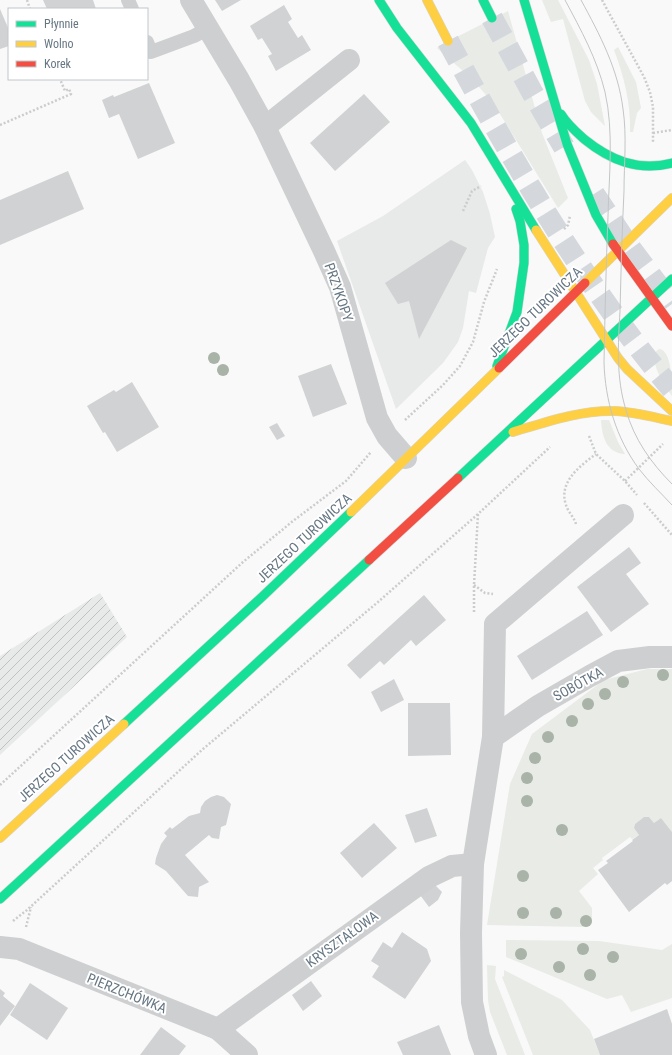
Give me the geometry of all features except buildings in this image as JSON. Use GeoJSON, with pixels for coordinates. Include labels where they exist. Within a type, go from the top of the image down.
{"type":"FeatureCollection","features":[{"type":"Feature","properties":{"kind":"main road"},"geometry":{"type":"LineString","coordinates":[[379,0],[401,34],[472,123],[606,341],[627,369],[672,411]]}},
{"type":"Feature","properties":{"kind":"main road"},"geometry":{"type":"LineString","coordinates":[[428,0],[448,41]]}},
{"type":"Feature","properties":{"kind":"main road"},"geometry":{"type":"LineString","coordinates":[[483,0],[492,18]]}},
{"type":"Feature","properties":{"kind":"main road"},"geometry":{"type":"LineString","coordinates":[[524,0],[567,144],[587,195],[600,222],[618,251],[672,326]]}},
{"type":"Feature","properties":{"kind":"main road"},"geometry":{"type":"LineString","coordinates":[[553,99],[564,120],[578,134],[606,155],[617,160],[636,165],[653,166],[672,163]]}},
{"type":"Feature","properties":{"kind":"main road"},"geometry":{"type":"LineString","coordinates":[[494,372],[517,312],[524,263],[524,245],[520,220],[504,177]]}},
{"type":"Feature","properties":{"kind":"main road","name":"JERZEGO TUROWICZA"},"geometry":{"type":"LineString","coordinates":[[0,838],[263,596],[356,508],[672,198]]}},
{"type":"Feature","properties":{"kind":"main road"},"geometry":{"type":"LineString","coordinates":[[0,899],[506,434],[672,279]]}},
{"type":"Feature","properties":{"kind":"main road"},"geometry":{"type":"LineString","coordinates":[[506,434],[576,414],[611,411],[626,412],[672,421]]}},
{"type":"Feature","properties":{"kind":"street","name":"PRZYKOPY"},"geometry":{"type":"LineString","coordinates":[[191,0],[265,127],[340,287],[377,418],[387,436],[406,458]]}},
{"type":"Feature","properties":{"kind":"street"},"geometry":{"type":"LineString","coordinates":[[265,127],[348,60]]}},
{"type":"Feature","properties":{"kind":"street"},"geometry":{"type":"LineString","coordinates":[[486,1055],[479,1036],[472,1002],[470,933],[473,864],[493,737],[495,624],[623,515]]}},
{"type":"Feature","properties":{"kind":"street","name":"SOBÓTKA"},"geometry":{"type":"LineString","coordinates":[[493,737],[538,706],[618,661],[650,657],[672,657]]}},
{"type":"Feature","properties":{"kind":"street","name":"KRYSZTAŁOWA"},"geometry":{"type":"LineString","coordinates":[[218,1029],[429,877],[452,866],[473,864]]}},
{"type":"Feature","properties":{"kind":"street","name":"PIERZCHÓWKA"},"geometry":{"type":"LineString","coordinates":[[0,947],[19,949],[218,1029],[247,1055]]}},
{"type":"Feature","properties":{"kind":"lane"},"geometry":{"type":"LineString","coordinates":[[148,44],[151,52],[194,36],[207,28]]}},
{"type":"Feature","properties":{"kind":"path"},"geometry":{"type":"LineString","coordinates":[[602,0],[644,77],[650,92],[653,107],[653,133],[672,130]]}},
{"type":"Feature","properties":{"kind":"path"},"geometry":{"type":"LineString","coordinates":[[0,125],[71,94],[69,89],[65,91],[60,80]]}},
{"type":"Feature","properties":{"kind":"path"},"geometry":{"type":"LineString","coordinates":[[463,211],[472,191],[484,184]]}},
{"type":"Feature","properties":{"kind":"path"},"geometry":{"type":"LineString","coordinates":[[402,422],[443,385],[460,366],[473,342],[484,302],[498,267]]}},
{"type":"Feature","properties":{"kind":"path"},"geometry":{"type":"LineString","coordinates":[[588,432],[596,454],[639,496]]}},
{"type":"Feature","properties":{"kind":"path"},"geometry":{"type":"LineString","coordinates":[[11,922],[27,910],[204,749],[378,602],[478,514],[555,443]]}},
{"type":"Feature","properties":{"kind":"path"},"geometry":{"type":"LineString","coordinates":[[625,481],[663,444]]}},
{"type":"Feature","properties":{"kind":"path"},"geometry":{"type":"LineString","coordinates":[[0,785],[243,562],[346,480],[371,452]]}},
{"type":"Feature","properties":{"kind":"path"},"geometry":{"type":"LineString","coordinates":[[577,530],[574,520],[566,505],[564,490],[574,473],[596,454]]}},
{"type":"Feature","properties":{"kind":"path"},"geometry":{"type":"LineString","coordinates":[[643,501],[672,535]]}},
{"type":"Feature","properties":{"kind":"path"},"geometry":{"type":"LineString","coordinates":[[474,585],[478,514]]}},
{"type":"Feature","properties":{"kind":"shaded area"},"geometry":{"type":"Polygon","coordinates":[[[542,0],[558,0],[589,60],[597,84],[605,126],[591,112],[585,101],[563,19],[551,22],[542,0]]]}},
{"type":"Feature","properties":{"kind":"shaded area"},"geometry":{"type":"Polygon","coordinates":[[[508,11],[542,133],[568,198],[558,208],[500,114],[486,95],[473,80],[437,48],[508,11]]]}},
{"type":"Feature","properties":{"kind":"shaded area"},"geometry":{"type":"Polygon","coordinates":[[[618,47],[636,82],[641,108],[637,113],[633,132],[630,132],[626,90],[614,50],[618,47]]]}},
{"type":"Feature","properties":{"kind":"shaded area"},"geometry":{"type":"Polygon","coordinates":[[[465,160],[483,192],[495,237],[488,248],[476,293],[469,291],[463,328],[458,342],[443,363],[396,409],[337,241],[383,216],[465,160]]]}},
{"type":"Feature","properties":{"kind":"shaded area"},"geometry":{"type":"Polygon","coordinates":[[[659,349],[667,355],[669,361],[672,396],[655,365],[655,353],[659,349]]]}},
{"type":"Feature","properties":{"kind":"shaded area"},"geometry":{"type":"Polygon","coordinates":[[[601,420],[609,420],[618,442],[625,454],[613,451],[606,443],[602,432],[601,420]]]}},
{"type":"Feature","properties":{"kind":"shaded area"},"geometry":{"type":"Polygon","coordinates":[[[100,593],[127,637],[0,755],[0,656],[100,593]]]}},
{"type":"Feature","properties":{"kind":"shaded area"},"geometry":{"type":"Polygon","coordinates":[[[647,669],[672,669],[672,832],[661,818],[654,823],[649,817],[644,817],[635,824],[634,828],[639,835],[632,839],[630,837],[602,858],[603,860],[593,868],[598,874],[579,891],[592,908],[592,924],[587,927],[487,925],[510,784],[532,734],[604,680],[647,669]]]}},
{"type":"Feature","properties":{"kind":"shaded area"},"geometry":{"type":"Polygon","coordinates":[[[506,940],[599,941],[662,950],[672,944],[672,998],[631,1012],[622,995],[607,999],[506,957],[506,940]]]}},
{"type":"Feature","properties":{"kind":"shaded area"},"geometry":{"type":"Polygon","coordinates":[[[487,965],[496,966],[495,979],[525,1055],[507,1055],[490,1012],[488,1000],[487,965]]]}},
{"type":"Feature","properties":{"kind":"shaded area"},"geometry":{"type":"Polygon","coordinates":[[[504,970],[562,1000],[590,1030],[600,1055],[533,1055],[502,977],[504,976],[504,970]]]}},
{"type":"Feature","properties":{"kind":"tunnel"},"geometry":{"type":"LineString","coordinates":[[492,18],[564,147]]}},
{"type":"Feature","properties":{"kind":"tunnel"},"geometry":{"type":"LineString","coordinates":[[448,41],[524,177],[579,265],[639,349],[672,389]]}},
{"type":"Feature","properties":{"kind":"tunnel"},"geometry":{"type":"LineString","coordinates":[[594,194],[628,245],[672,304]]}},
{"type":"Feature","properties":{"kind":"tram line"},"geometry":{"type":"LineString","coordinates":[[565,0],[583,34],[598,68],[608,107],[610,154],[604,362],[609,404],[618,432],[631,457],[643,474],[672,505]]}},
{"type":"Feature","properties":{"kind":"tram line"},"geometry":{"type":"LineString","coordinates":[[581,0],[595,26],[613,66],[621,94],[624,119],[624,191],[618,349],[619,374],[623,398],[629,421],[644,450],[657,468],[672,484]]}},
{"type":"Feature","properties":{"kind":"traffic: fast"},"geometry":{"type":"LineString","coordinates":[[379,0],[397,28],[471,123],[536,230]]}},
{"type":"Feature","properties":{"kind":"traffic: fast"},"geometry":{"type":"LineString","coordinates":[[483,0],[492,18]]}},
{"type":"Feature","properties":{"kind":"traffic: fast"},"geometry":{"type":"LineString","coordinates":[[524,0],[567,144],[596,215],[613,244]]}},
{"type":"Feature","properties":{"kind":"traffic: fast"},"geometry":{"type":"LineString","coordinates":[[561,114],[574,130],[584,139],[614,158],[636,165],[648,166],[672,163]]}},
{"type":"Feature","properties":{"kind":"traffic: fast"},"geometry":{"type":"LineString","coordinates":[[497,366],[517,312],[524,263],[524,245],[520,221],[516,209]]}},
{"type":"Feature","properties":{"kind":"traffic: fast"},"geometry":{"type":"LineString","coordinates":[[458,478],[672,279]]}},
{"type":"Feature","properties":{"kind":"traffic: fast"},"geometry":{"type":"LineString","coordinates":[[124,724],[263,596],[351,512]]}},
{"type":"Feature","properties":{"kind":"traffic: fast"},"geometry":{"type":"LineString","coordinates":[[0,899],[369,560]]}},
{"type":"Feature","properties":{"kind":"traffic: slow"},"geometry":{"type":"LineString","coordinates":[[427,0],[448,41]]}},
{"type":"Feature","properties":{"kind":"traffic: slow"},"geometry":{"type":"LineString","coordinates":[[585,283],[672,198]]}},
{"type":"Feature","properties":{"kind":"traffic: slow"},"geometry":{"type":"LineString","coordinates":[[536,230],[618,358],[627,369],[672,411]]}},
{"type":"Feature","properties":{"kind":"traffic: slow"},"geometry":{"type":"LineString","coordinates":[[351,512],[499,368]]}},
{"type":"Feature","properties":{"kind":"traffic: slow"},"geometry":{"type":"LineString","coordinates":[[513,432],[563,417],[602,411],[629,412],[672,421]]}},
{"type":"Feature","properties":{"kind":"traffic: slow"},"geometry":{"type":"LineString","coordinates":[[0,838],[124,724]]}},
{"type":"Feature","properties":{"kind":"traffic: jam"},"geometry":{"type":"LineString","coordinates":[[613,244],[672,326]]}},
{"type":"Feature","properties":{"kind":"traffic: jam"},"geometry":{"type":"LineString","coordinates":[[499,368],[585,283]]}},
{"type":"Feature","properties":{"kind":"traffic: jam"},"geometry":{"type":"LineString","coordinates":[[369,560],[458,478]]}}]}
